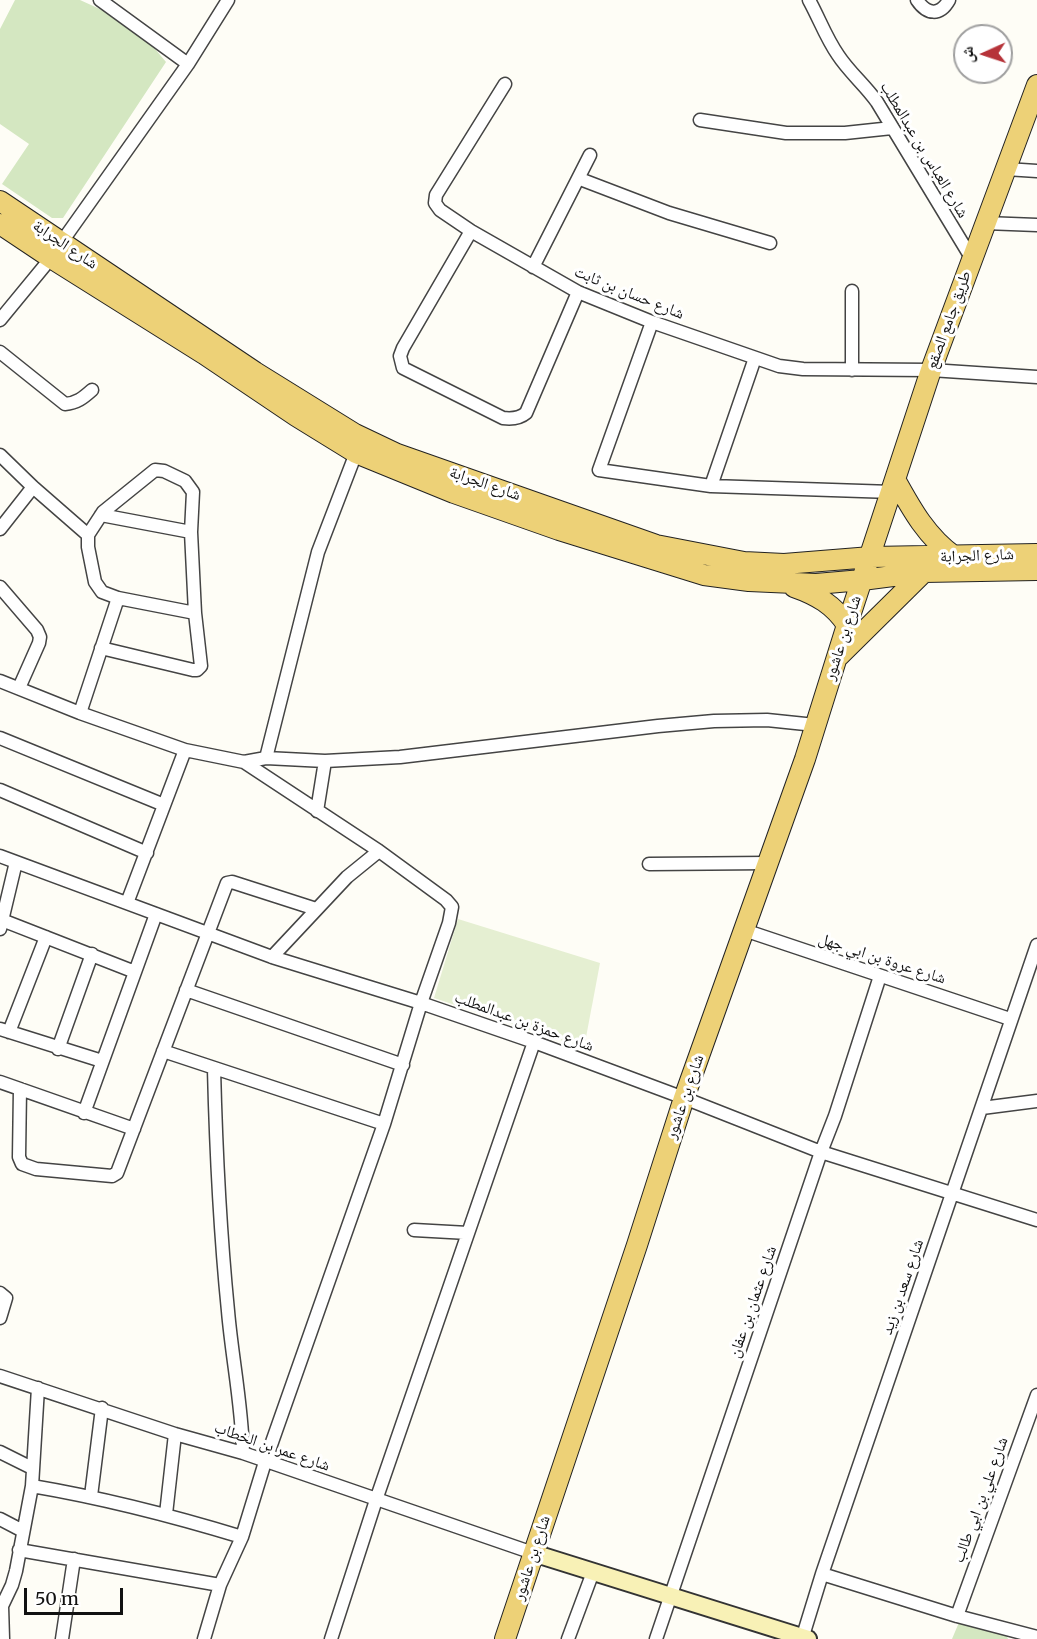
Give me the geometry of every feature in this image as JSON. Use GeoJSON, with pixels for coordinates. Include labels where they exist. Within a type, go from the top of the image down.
{"type":"FeatureCollection","features":[{"type":"Feature","properties":{"kind":"main road","name":"طريق جامع الصقع"},"geometry":{"type":"LineString","coordinates":[[871,558],[931,370],[1037,85]]}},
{"type":"Feature","properties":{"kind":"main road","name":"شارع الجرابة"},"geometry":{"type":"LineString","coordinates":[[0,201],[56,250]]}},
{"type":"Feature","properties":{"kind":"main road","name":"شارع الجرابة"},"geometry":{"type":"LineString","coordinates":[[0,224],[56,250],[172,325],[375,445],[656,545],[744,562],[784,564],[871,558],[1037,554]]}},
{"type":"Feature","properties":{"kind":"main road","name":"شارع الجرابة"},"geometry":{"type":"LineString","coordinates":[[172,325],[286,410],[356,453],[454,494],[559,530],[704,575],[749,581],[816,584],[924,572],[1037,570]]}},
{"type":"Feature","properties":{"kind":"main road"},"geometry":{"type":"LineString","coordinates":[[894,486],[924,528],[938,544],[955,557]]}},
{"type":"Feature","properties":{"kind":"main road","name":"شارع بن عاشور"},"geometry":{"type":"LineString","coordinates":[[505,1639],[684,1098],[769,862],[871,558]]}},
{"type":"Feature","properties":{"kind":"main road"},"geometry":{"type":"LineString","coordinates":[[837,658],[924,572]]}},
{"type":"Feature","properties":{"kind":"main road"},"geometry":{"type":"LineString","coordinates":[[783,583],[802,589],[832,606],[847,625]]}},
{"type":"Feature","properties":{"kind":"street"},"geometry":{"type":"LineString","coordinates":[[100,0],[188,64]]}},
{"type":"Feature","properties":{"kind":"street"},"geometry":{"type":"LineString","coordinates":[[0,320],[56,250],[188,64],[228,0]]}},
{"type":"Feature","properties":{"kind":"street","name":"شارع العباس بن عبدالمطلب"},"geometry":{"type":"LineString","coordinates":[[809,0],[836,53],[867,87],[972,259]]}},
{"type":"Feature","properties":{"kind":"street"},"geometry":{"type":"LineString","coordinates":[[917,0],[928,12],[941,11],[949,0]]}},
{"type":"Feature","properties":{"kind":"street","name":"شارع حسان بن ثابت"},"geometry":{"type":"LineString","coordinates":[[505,84],[434,200],[440,210],[471,231],[578,292],[652,322],[755,358],[791,368],[931,370],[1037,377]]}},
{"type":"Feature","properties":{"kind":"street"},"geometry":{"type":"LineString","coordinates":[[700,120],[786,133],[845,133],[892,128]]}},
{"type":"Feature","properties":{"kind":"street"},"geometry":{"type":"LineString","coordinates":[[533,267],[580,179],[590,155]]}},
{"type":"Feature","properties":{"kind":"street"},"geometry":{"type":"LineString","coordinates":[[1006,169],[1037,171]]}},
{"type":"Feature","properties":{"kind":"street"},"geometry":{"type":"LineString","coordinates":[[580,179],[669,213],[770,243]]}},
{"type":"Feature","properties":{"kind":"street"},"geometry":{"type":"LineString","coordinates":[[985,223],[1037,225]]}},
{"type":"Feature","properties":{"kind":"street"},"geometry":{"type":"LineString","coordinates":[[471,231],[403,348],[400,356],[403,368],[503,418],[522,416],[526,413],[578,292]]}},
{"type":"Feature","properties":{"kind":"street"},"geometry":{"type":"LineString","coordinates":[[852,291],[852,370]]}},
{"type":"Feature","properties":{"kind":"street"},"geometry":{"type":"LineString","coordinates":[[652,322],[599,470],[711,486],[894,486]]}},
{"type":"Feature","properties":{"kind":"street"},"geometry":{"type":"LineString","coordinates":[[0,352],[65,404],[73,404],[81,400],[92,390]]}},
{"type":"Feature","properties":{"kind":"street"},"geometry":{"type":"LineString","coordinates":[[711,486],[755,358]]}},
{"type":"Feature","properties":{"kind":"street"},"geometry":{"type":"LineString","coordinates":[[266,758],[318,552],[356,453]]}},
{"type":"Feature","properties":{"kind":"street"},"geometry":{"type":"LineString","coordinates":[[0,455],[88,535]]}},
{"type":"Feature","properties":{"kind":"street"},"geometry":{"type":"LineString","coordinates":[[101,648],[197,670],[201,662],[195,613],[191,532],[193,492],[185,481],[164,471],[153,471],[101,515],[88,535],[91,564],[97,588],[118,598],[195,613]]}},
{"type":"Feature","properties":{"kind":"street"},"geometry":{"type":"LineString","coordinates":[[0,529],[33,487]]}},
{"type":"Feature","properties":{"kind":"street"},"geometry":{"type":"LineString","coordinates":[[101,515],[191,532]]}},
{"type":"Feature","properties":{"kind":"street"},"geometry":{"type":"LineString","coordinates":[[0,587],[37,630],[40,637],[19,688]]}},
{"type":"Feature","properties":{"kind":"street"},"geometry":{"type":"LineString","coordinates":[[80,713],[118,598]]}},
{"type":"Feature","properties":{"kind":"street"},"geometry":{"type":"LineString","coordinates":[[0,681],[80,713],[185,750],[244,762],[266,758],[325,761],[400,757],[714,721],[767,720],[815,724]]}},
{"type":"Feature","properties":{"kind":"street"},"geometry":{"type":"LineString","coordinates":[[0,738],[164,805]]}},
{"type":"Feature","properties":{"kind":"street"},"geometry":{"type":"LineString","coordinates":[[127,903],[185,750]]}},
{"type":"Feature","properties":{"kind":"street"},"geometry":{"type":"LineString","coordinates":[[317,811],[325,761]]}},
{"type":"Feature","properties":{"kind":"street"},"geometry":{"type":"LineString","coordinates":[[204,1639],[220,1585],[242,1537],[265,1462],[384,1124],[421,1003],[450,923],[452,907],[380,850],[244,762]]}},
{"type":"Feature","properties":{"kind":"street"},"geometry":{"type":"LineString","coordinates":[[0,790],[147,853]]}},
{"type":"Feature","properties":{"kind":"street"},"geometry":{"type":"LineString","coordinates":[[272,957],[347,877],[380,850]]}},
{"type":"Feature","properties":{"kind":"street","name":"شارع حمزة بن عبدالمطلب"},"geometry":{"type":"LineString","coordinates":[[0,856],[272,957],[421,1003],[534,1042],[821,1152],[1037,1220]]}},
{"type":"Feature","properties":{"kind":"street"},"geometry":{"type":"LineString","coordinates":[[16,862],[1,924],[92,954],[135,972]]}},
{"type":"Feature","properties":{"kind":"street"},"geometry":{"type":"LineString","coordinates":[[649,864],[769,862]]}},
{"type":"Feature","properties":{"kind":"street"},"geometry":{"type":"LineString","coordinates":[[20,1089],[19,1157],[22,1164],[27,1167],[112,1176],[119,1168],[225,885],[229,882],[316,909]]}},
{"type":"Feature","properties":{"kind":"street"},"geometry":{"type":"LineString","coordinates":[[84,1113],[156,914]]}},
{"type":"Feature","properties":{"kind":"street","name":"شارع عروة بن ابي جهل"},"geometry":{"type":"LineString","coordinates":[[744,930],[1010,1019]]}},
{"type":"Feature","properties":{"kind":"street"},"geometry":{"type":"LineString","coordinates":[[46,938],[4,1031],[102,1061]]}},
{"type":"Feature","properties":{"kind":"street","name":"شارع سعد بن زيد"},"geometry":{"type":"LineString","coordinates":[[804,1638],[822,1574],[1037,945]]}},
{"type":"Feature","properties":{"kind":"street"},"geometry":{"type":"LineString","coordinates":[[58,1048],[92,954]]}},
{"type":"Feature","properties":{"kind":"street","name":"شارع عثمان بن عفان"},"geometry":{"type":"LineString","coordinates":[[656,1639],[835,1116],[880,975]]}},
{"type":"Feature","properties":{"kind":"street"},"geometry":{"type":"LineString","coordinates":[[186,990],[403,1065]]}},
{"type":"Feature","properties":{"kind":"street"},"geometry":{"type":"LineString","coordinates":[[331,1639],[376,1500],[534,1042]]}},
{"type":"Feature","properties":{"kind":"street"},"geometry":{"type":"LineString","coordinates":[[163,1051],[384,1124]]}},
{"type":"Feature","properties":{"kind":"street"},"geometry":{"type":"LineString","coordinates":[[214,1069],[217,1179],[243,1452]]}},
{"type":"Feature","properties":{"kind":"street"},"geometry":{"type":"LineString","coordinates":[[0,1082],[134,1129]]}},
{"type":"Feature","properties":{"kind":"street"},"geometry":{"type":"LineString","coordinates":[[982,1107],[1037,1101]]}},
{"type":"Feature","properties":{"kind":"street"},"geometry":{"type":"LineString","coordinates":[[414,1230],[468,1233]]}},
{"type":"Feature","properties":{"kind":"street"},"geometry":{"type":"LineString","coordinates":[[0,1293],[6,1298],[0,1318]]}},
{"type":"Feature","properties":{"kind":"street","name":"شارع عمر بن الخطاب"},"geometry":{"type":"LineString","coordinates":[[0,1376],[176,1434],[243,1452],[265,1462],[533,1553]]}},
{"type":"Feature","properties":{"kind":"street"},"geometry":{"type":"LineString","coordinates":[[3,1639],[1,1606],[12,1585],[32,1486],[38,1388]]}},
{"type":"Feature","properties":{"kind":"street","name":"شارع علي بن ابي طالب"},"geometry":{"type":"LineString","coordinates":[[957,1616],[1037,1395]]}},
{"type":"Feature","properties":{"kind":"street"},"geometry":{"type":"LineString","coordinates":[[91,1496],[102,1408]]}},
{"type":"Feature","properties":{"kind":"street"},"geometry":{"type":"LineString","coordinates":[[166,1514],[176,1434]]}},
{"type":"Feature","properties":{"kind":"street"},"geometry":{"type":"LineString","coordinates":[[0,1452],[32,1468]]}},
{"type":"Feature","properties":{"kind":"street"},"geometry":{"type":"LineString","coordinates":[[32,1486],[91,1496],[166,1514],[242,1537]]}},
{"type":"Feature","properties":{"kind":"street"},"geometry":{"type":"LineString","coordinates":[[0,1519],[23,1531]]}},
{"type":"Feature","properties":{"kind":"street"},"geometry":{"type":"LineString","coordinates":[[19,1550],[220,1585]]}},
{"type":"Feature","properties":{"kind":"street"},"geometry":{"type":"LineString","coordinates":[[533,1553],[804,1638]]}},
{"type":"Feature","properties":{"kind":"street"},"geometry":{"type":"LineString","coordinates":[[62,1639],[74,1559]]}},
{"type":"Feature","properties":{"kind":"street"},"geometry":{"type":"LineString","coordinates":[[568,1639],[593,1572]]}},
{"type":"Feature","properties":{"kind":"street"},"geometry":{"type":"LineString","coordinates":[[822,1574],[957,1616],[1037,1637]]}},
{"type":"Feature","properties":{"kind":"green space"},"geometry":{"type":"Polygon","coordinates":[[[15,0],[80,0],[135,25],[166,62],[63,218],[52,218],[2,184],[29,144],[0,124],[0,29],[15,0]]]}},
{"type":"Feature","properties":{"kind":"green space"},"geometry":{"type":"Polygon","coordinates":[[[458,919],[600,963],[584,1048],[434,998],[458,919]]]}},
{"type":"Feature","properties":{"kind":"green space"},"geometry":{"type":"Polygon","coordinates":[[[960,1620],[1006,1634],[1008,1639],[952,1639],[960,1620]]]}}]}
